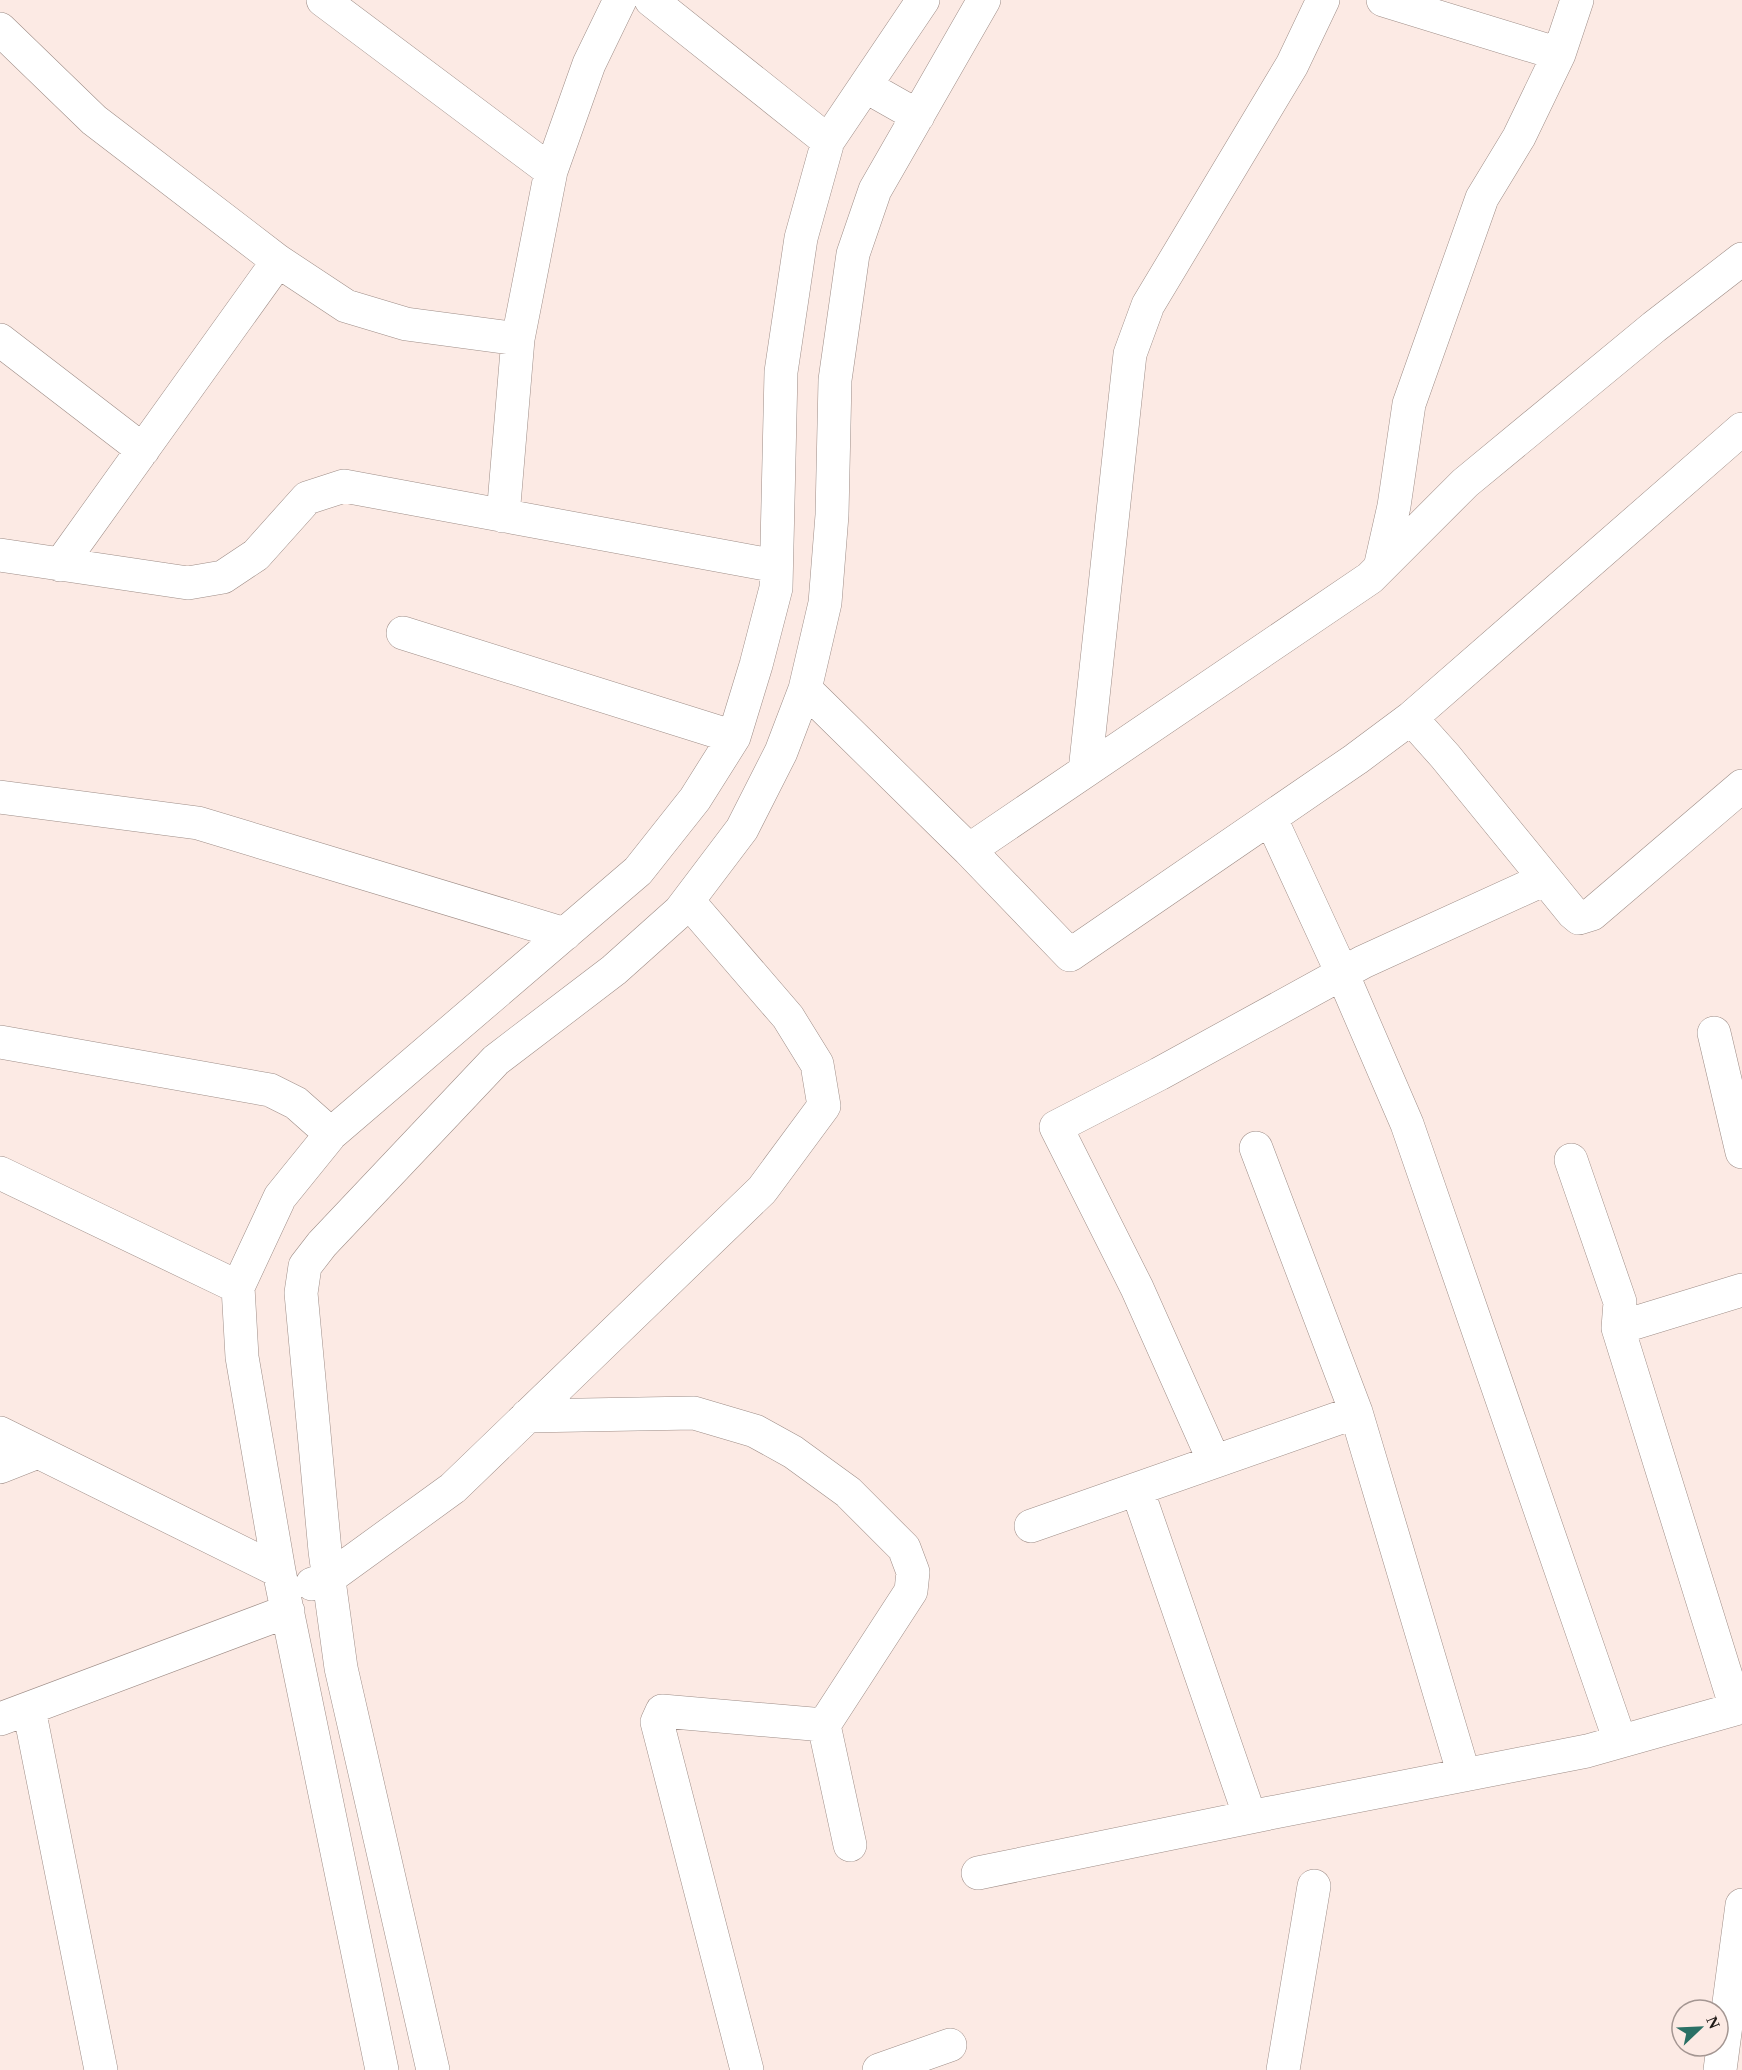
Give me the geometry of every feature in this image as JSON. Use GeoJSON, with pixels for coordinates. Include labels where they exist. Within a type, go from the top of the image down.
{"type":"FeatureCollection","features":[{"type":"Feature","properties":{"kind":"street"},"geometry":{"type":"LineString","coordinates":[[323,0],[551,171]]}},
{"type":"Feature","properties":{"kind":"street"},"geometry":{"type":"LineString","coordinates":[[503,516],[518,339],[551,171],[588,64],[620,0]]}},
{"type":"Feature","properties":{"kind":"street"},"geometry":{"type":"LineString","coordinates":[[651,0],[828,141]]}},
{"type":"Feature","properties":{"kind":"street"},"geometry":{"type":"LineString","coordinates":[[382,2070],[284,1592],[242,1357],[238,1287],[280,1197],[331,1134],[638,871],[695,799],[734,737],[776,588],[781,372],[801,238],[828,141],[923,0]]}},
{"type":"Feature","properties":{"kind":"street"},"geometry":{"type":"LineString","coordinates":[[433,2070],[341,1668],[329,1578],[301,1293],[305,1266],[322,1245],[496,1060],[614,970],[680,911],[742,829],[781,752],[805,689],[825,603],[832,515],[835,380],[853,254],[875,190],[984,0]]}},
{"type":"Feature","properties":{"kind":"street"},"geometry":{"type":"LineString","coordinates":[[1085,771],[1130,354],[1148,305],[1292,66],[1323,0]]}},
{"type":"Feature","properties":{"kind":"street"},"geometry":{"type":"LineString","coordinates":[[1383,0],[1559,54]]}},
{"type":"Feature","properties":{"kind":"street"},"geometry":{"type":"LineString","coordinates":[[1380,568],[1394,506],[1409,404],[1482,198],[1519,137],[1559,54],[1577,0]]}},
{"type":"Feature","properties":{"kind":"street"},"geometry":{"type":"LineString","coordinates":[[0,29],[94,120],[278,261],[346,306],[406,324],[518,339]]}},
{"type":"Feature","properties":{"kind":"street"},"geometry":{"type":"LineString","coordinates":[[865,87],[918,116]]}},
{"type":"Feature","properties":{"kind":"street"},"geometry":{"type":"LineString","coordinates":[[969,849],[1370,578],[1465,483],[1654,327],[1742,259]]}},
{"type":"Feature","properties":{"kind":"street"},"geometry":{"type":"LineString","coordinates":[[60,565],[278,261]]}},
{"type":"Feature","properties":{"kind":"street"},"geometry":{"type":"LineString","coordinates":[[0,340],[143,450]]}},
{"type":"Feature","properties":{"kind":"street"},"geometry":{"type":"LineString","coordinates":[[805,689],[969,849],[1071,955],[1271,819],[1411,718],[1742,429]]}},
{"type":"Feature","properties":{"kind":"street"},"geometry":{"type":"LineString","coordinates":[[0,555],[188,584],[222,577],[256,555],[307,498],[344,486],[776,566]]}},
{"type":"Feature","properties":{"kind":"street"},"geometry":{"type":"LineString","coordinates":[[403,633],[734,737]]}},
{"type":"Feature","properties":{"kind":"street"},"geometry":{"type":"LineString","coordinates":[[1411,718],[1579,918],[1592,914],[1742,786]]}},
{"type":"Feature","properties":{"kind":"street"},"geometry":{"type":"LineString","coordinates":[[0,798],[198,823],[565,934]]}},
{"type":"Feature","properties":{"kind":"street"},"geometry":{"type":"LineString","coordinates":[[1271,819],[1342,973],[1407,1124],[1620,1741]]}},
{"type":"Feature","properties":{"kind":"street"},"geometry":{"type":"LineString","coordinates":[[1215,1461],[1137,1288],[1056,1127],[1159,1074],[1342,973],[1545,879]]}},
{"type":"Feature","properties":{"kind":"street"},"geometry":{"type":"LineString","coordinates":[[101,2070],[14,1714],[284,1592],[329,1578],[453,1488],[762,1190],[824,1106],[817,1065],[788,1017],[688,901]]}},
{"type":"Feature","properties":{"kind":"street"},"geometry":{"type":"LineString","coordinates":[[1714,1033],[1742,1152]]}},
{"type":"Feature","properties":{"kind":"street"},"geometry":{"type":"LineString","coordinates":[[0,1042],[270,1090],[296,1103],[331,1134]]}},
{"type":"Feature","properties":{"kind":"street"},"geometry":{"type":"LineString","coordinates":[[1256,1148],[1356,1412],[1464,1775]]}},
{"type":"Feature","properties":{"kind":"street"},"geometry":{"type":"LineString","coordinates":[[978,1874],[1250,1817],[1587,1751],[1739,1707],[1618,1328],[1620,1302],[1571,1160]]}},
{"type":"Feature","properties":{"kind":"street"},"geometry":{"type":"LineString","coordinates":[[0,1173],[238,1287]]}},
{"type":"Feature","properties":{"kind":"street"},"geometry":{"type":"LineString","coordinates":[[1618,1328],[1742,1290]]}},
{"type":"Feature","properties":{"kind":"street"},"geometry":{"type":"LineString","coordinates":[[1031,1526],[1356,1412]]}},
{"type":"Feature","properties":{"kind":"street"},"geometry":{"type":"LineString","coordinates":[[527,1416],[694,1413],[755,1431],[793,1452],[848,1492],[904,1548],[913,1572],[911,1591],[824,1725],[850,1845]]}},
{"type":"Feature","properties":{"kind":"street"},"geometry":{"type":"LineString","coordinates":[[0,1433],[38,1452],[284,1592]]}},
{"type":"Feature","properties":{"kind":"street"},"geometry":{"type":"LineString","coordinates":[[0,1467],[38,1452]]}},
{"type":"Feature","properties":{"kind":"street"},"geometry":{"type":"LineString","coordinates":[[1137,1489],[1250,1817]]}},
{"type":"Feature","properties":{"kind":"street"},"geometry":{"type":"LineString","coordinates":[[747,2070],[657,1722],[662,1710],[824,1725]]}},
{"type":"Feature","properties":{"kind":"street"},"geometry":{"type":"LineString","coordinates":[[1283,2070],[1314,1886]]}},
{"type":"Feature","properties":{"kind":"street"},"geometry":{"type":"LineString","coordinates":[[1720,2070],[1742,1905]]}},
{"type":"Feature","properties":{"kind":"street"},"geometry":{"type":"LineString","coordinates":[[879,2070],[950,2045]]}}]}
